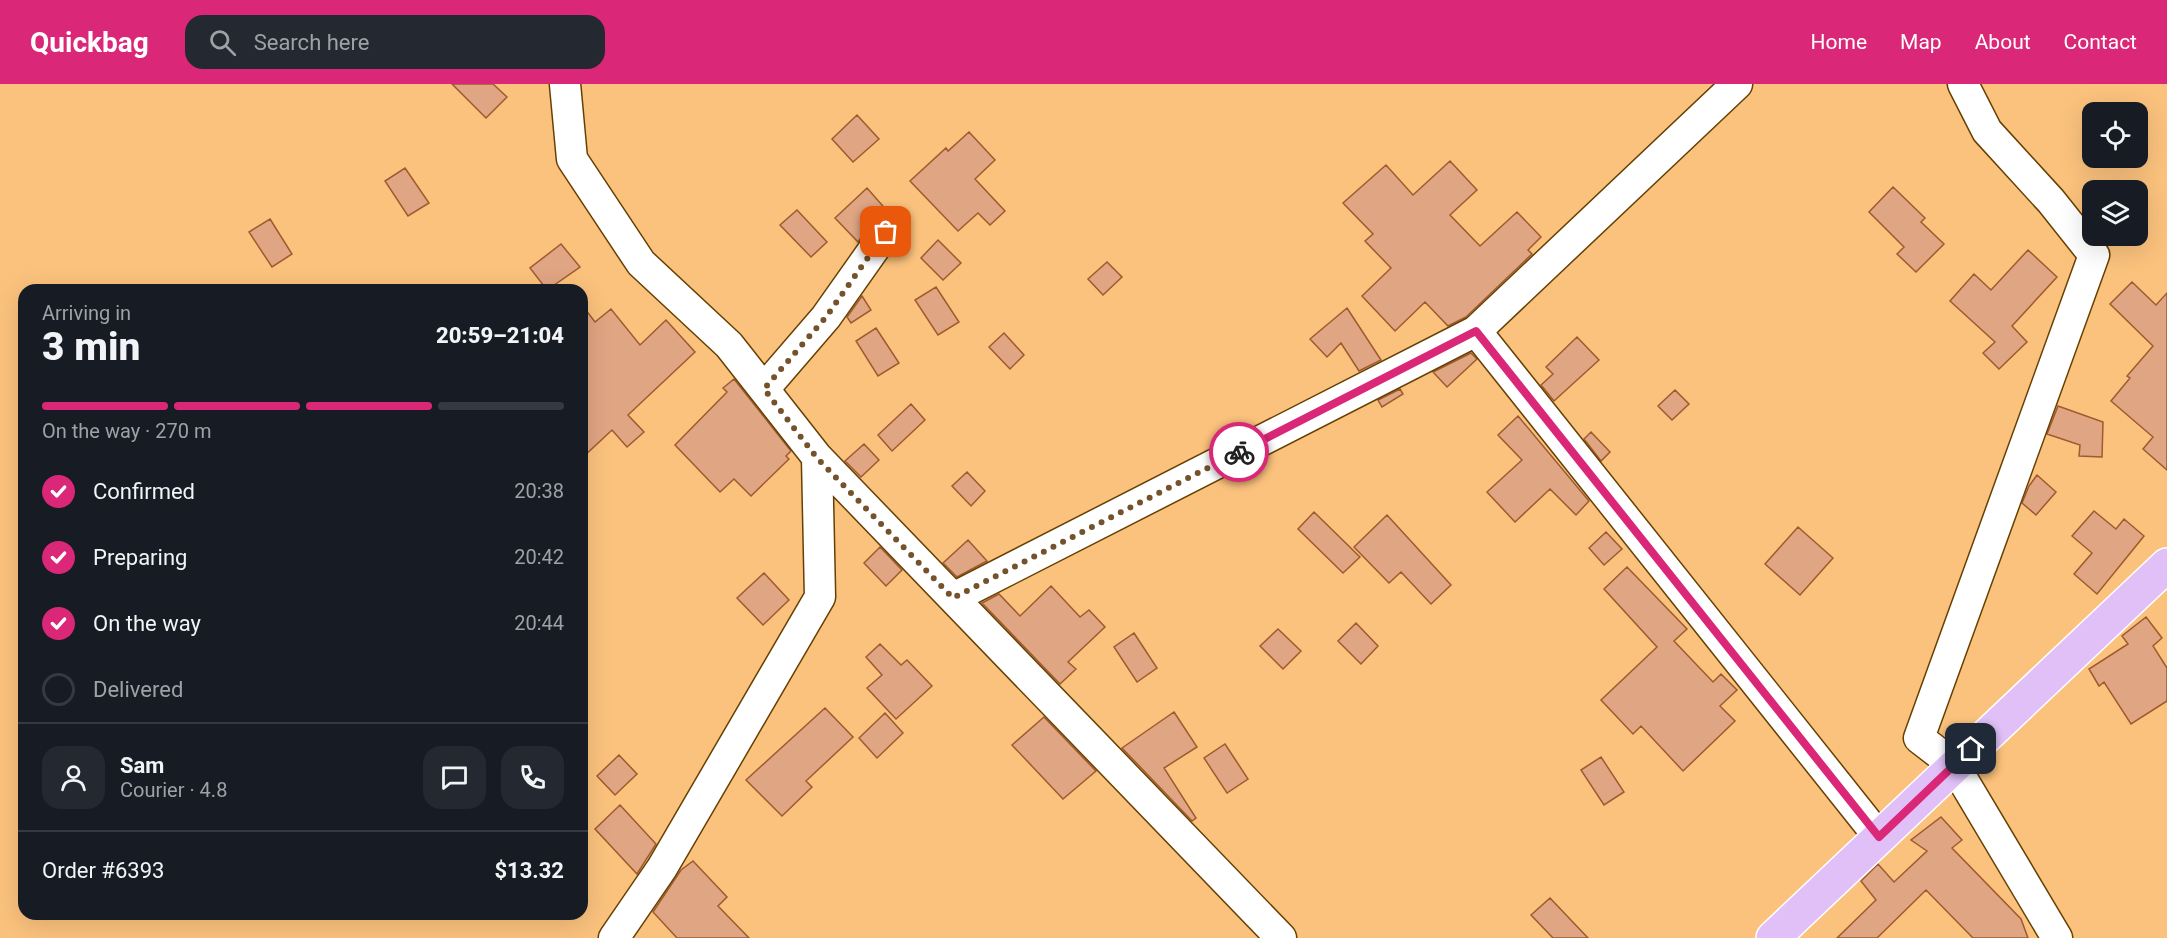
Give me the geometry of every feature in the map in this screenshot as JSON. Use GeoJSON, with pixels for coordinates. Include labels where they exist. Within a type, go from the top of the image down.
{"type":"FeatureCollection","features":[{"type":"Feature","properties":{"kind":"highway"},"geometry":{"type":"LineString","coordinates":[[1773,938],[2167,565]]}},
{"type":"Feature","properties":{"kind":"street"},"geometry":{"type":"LineString","coordinates":[[565,84],[572,159],[641,263],[729,345],[817,458],[1281,938]]}},
{"type":"Feature","properties":{"kind":"street"},"geometry":{"type":"LineString","coordinates":[[953,598],[1476,331],[1737,84]]}},
{"type":"Feature","properties":{"kind":"street"},"geometry":{"type":"LineString","coordinates":[[1963,84],[1987,131],[2051,201],[2094,255],[1919,738],[1954,765],[2057,938]]}},
{"type":"Feature","properties":{"kind":"street"},"geometry":{"type":"LineString","coordinates":[[764,389],[826,317],[886,232]]}},
{"type":"Feature","properties":{"kind":"street"},"geometry":{"type":"LineString","coordinates":[[1476,331],[1879,837]]}},
{"type":"Feature","properties":{"kind":"street"},"geometry":{"type":"LineString","coordinates":[[614,938],[662,868],[820,597],[817,458]]}},
{"type":"Feature","properties":{"kind":"building"},"geometry":{"type":"Polygon","coordinates":[[[452,84],[493,84],[507,97],[486,118],[452,84]]]}},
{"type":"Feature","properties":{"kind":"building"},"geometry":{"type":"Polygon","coordinates":[[[857,115],[879,139],[853,162],[832,139],[857,115]]]}},
{"type":"Feature","properties":{"kind":"building"},"geometry":{"type":"Polygon","coordinates":[[[969,132],[995,160],[975,179],[1005,211],[990,225],[978,213],[958,231],[910,181],[946,148],[948,151],[969,132]]]}},
{"type":"Feature","properties":{"kind":"building"},"geometry":{"type":"Polygon","coordinates":[[[1450,161],[1477,190],[1450,215],[1480,246],[1517,212],[1541,237],[1528,250],[1532,254],[1466,317],[1448,326],[1425,302],[1395,331],[1362,296],[1391,268],[1365,241],[1373,234],[1343,203],[1386,165],[1413,195],[1450,161]]]}},
{"type":"Feature","properties":{"kind":"building"},"geometry":{"type":"Polygon","coordinates":[[[405,168],[429,203],[408,216],[385,181],[405,168]]]}},
{"type":"Feature","properties":{"kind":"building"},"geometry":{"type":"Polygon","coordinates":[[[1893,187],[1925,218],[1921,222],[1944,244],[1916,272],[1897,254],[1904,247],[1869,212],[1893,187]]]}},
{"type":"Feature","properties":{"kind":"building"},"geometry":{"type":"Polygon","coordinates":[[[867,188],[889,213],[872,222],[858,242],[835,218],[867,188]]]}},
{"type":"Feature","properties":{"kind":"building"},"geometry":{"type":"Polygon","coordinates":[[[797,210],[827,242],[811,257],[780,225],[797,210]]]}},
{"type":"Feature","properties":{"kind":"building"},"geometry":{"type":"Polygon","coordinates":[[[270,219],[292,254],[272,267],[249,232],[270,219]]]}},
{"type":"Feature","properties":{"kind":"building"},"geometry":{"type":"Polygon","coordinates":[[[938,240],[961,263],[943,280],[921,258],[938,240]]]}},
{"type":"Feature","properties":{"kind":"building"},"geometry":{"type":"Polygon","coordinates":[[[561,244],[580,267],[556,284],[542,284],[530,268],[561,244]]]}},
{"type":"Feature","properties":{"kind":"building"},"geometry":{"type":"Polygon","coordinates":[[[2028,250],[2057,277],[2012,326],[2027,342],[1999,369],[1983,353],[1995,342],[1950,301],[1974,274],[1991,290],[2028,250]]]}},
{"type":"Feature","properties":{"kind":"building"},"geometry":{"type":"Polygon","coordinates":[[[1107,262],[1122,277],[1103,295],[1088,279],[1107,262]]]}},
{"type":"Feature","properties":{"kind":"building"},"geometry":{"type":"Polygon","coordinates":[[[2132,282],[2156,305],[2167,293],[2167,470],[2143,449],[2153,437],[2111,401],[2130,378],[2127,376],[2153,346],[2110,304],[2132,282]]]}},
{"type":"Feature","properties":{"kind":"building"},"geometry":{"type":"Polygon","coordinates":[[[936,287],[959,322],[938,335],[915,300],[936,287]]]}},
{"type":"Feature","properties":{"kind":"building"},"geometry":{"type":"Polygon","coordinates":[[[862,296],[871,310],[851,323],[847,317],[862,296]]]}},
{"type":"Feature","properties":{"kind":"building"},"geometry":{"type":"Polygon","coordinates":[[[1347,308],[1381,360],[1359,371],[1341,343],[1327,357],[1310,339],[1347,308]]]}},
{"type":"Feature","properties":{"kind":"building"},"geometry":{"type":"Polygon","coordinates":[[[611,309],[640,345],[666,320],[695,352],[628,415],[644,432],[627,447],[612,430],[588,452],[588,313],[595,322],[611,309]]]}},
{"type":"Feature","properties":{"kind":"building"},"geometry":{"type":"Polygon","coordinates":[[[876,328],[899,363],[878,376],[856,341],[876,328]]]}},
{"type":"Feature","properties":{"kind":"building"},"geometry":{"type":"Polygon","coordinates":[[[1004,333],[1024,355],[1010,369],[989,347],[1004,333]]]}},
{"type":"Feature","properties":{"kind":"building"},"geometry":{"type":"Polygon","coordinates":[[[1577,337],[1599,360],[1554,401],[1541,385],[1553,374],[1546,367],[1577,337]]]}},
{"type":"Feature","properties":{"kind":"building"},"geometry":{"type":"Polygon","coordinates":[[[1471,353],[1477,359],[1447,387],[1433,372],[1471,353]]]}},
{"type":"Feature","properties":{"kind":"building"},"geometry":{"type":"Polygon","coordinates":[[[734,379],[791,451],[786,456],[789,459],[751,496],[734,479],[720,492],[675,445],[727,392],[723,388],[734,379]]]}},
{"type":"Feature","properties":{"kind":"building"},"geometry":{"type":"Polygon","coordinates":[[[1400,389],[1403,394],[1382,407],[1378,400],[1400,389]]]}},
{"type":"Feature","properties":{"kind":"building"},"geometry":{"type":"Polygon","coordinates":[[[1675,390],[1689,404],[1672,420],[1658,406],[1675,390]]]}},
{"type":"Feature","properties":{"kind":"building"},"geometry":{"type":"Polygon","coordinates":[[[911,404],[925,420],[892,451],[878,435],[911,404]]]}},
{"type":"Feature","properties":{"kind":"building"},"geometry":{"type":"Polygon","coordinates":[[[2058,406],[2103,422],[2102,457],[2079,456],[2080,445],[2047,434],[2058,406]]]}},
{"type":"Feature","properties":{"kind":"building"},"geometry":{"type":"Polygon","coordinates":[[[1518,416],[1589,501],[1576,515],[1550,489],[1515,522],[1487,492],[1522,460],[1498,435],[1518,416]]]}},
{"type":"Feature","properties":{"kind":"building"},"geometry":{"type":"Polygon","coordinates":[[[1591,432],[1610,452],[1601,461],[1584,439],[1591,432]]]}},
{"type":"Feature","properties":{"kind":"building"},"geometry":{"type":"Polygon","coordinates":[[[864,444],[879,460],[861,477],[845,461],[864,444]]]}},
{"type":"Feature","properties":{"kind":"building"},"geometry":{"type":"Polygon","coordinates":[[[967,472],[985,491],[971,506],[952,486],[967,472]]]}},
{"type":"Feature","properties":{"kind":"building"},"geometry":{"type":"Polygon","coordinates":[[[2037,475],[2056,492],[2036,515],[2022,503],[2029,486],[2037,475]]]}},
{"type":"Feature","properties":{"kind":"building"},"geometry":{"type":"Polygon","coordinates":[[[2094,511],[2116,529],[2124,519],[2144,536],[2097,594],[2074,574],[2092,553],[2072,536],[2094,511]]]}},
{"type":"Feature","properties":{"kind":"building"},"geometry":{"type":"Polygon","coordinates":[[[1314,512],[1360,557],[1343,573],[1298,529],[1314,512]]]}},
{"type":"Feature","properties":{"kind":"building"},"geometry":{"type":"Polygon","coordinates":[[[1387,515],[1451,585],[1431,604],[1401,572],[1389,583],[1354,547],[1387,515]]]}},
{"type":"Feature","properties":{"kind":"building"},"geometry":{"type":"Polygon","coordinates":[[[1798,527],[1833,558],[1800,595],[1765,564],[1798,527]]]}},
{"type":"Feature","properties":{"kind":"building"},"geometry":{"type":"Polygon","coordinates":[[[1606,532],[1622,549],[1604,565],[1589,548],[1606,532]]]}},
{"type":"Feature","properties":{"kind":"building"},"geometry":{"type":"Polygon","coordinates":[[[968,540],[987,561],[957,577],[943,563],[968,540]]]}},
{"type":"Feature","properties":{"kind":"building"},"geometry":{"type":"Polygon","coordinates":[[[880,547],[902,570],[886,586],[864,563],[880,547]]]}},
{"type":"Feature","properties":{"kind":"building"},"geometry":{"type":"Polygon","coordinates":[[[1627,567],[1687,629],[1674,641],[1713,682],[1721,674],[1737,690],[1720,706],[1735,721],[1683,771],[1641,726],[1633,734],[1601,700],[1657,647],[1604,589],[1627,567]]]}},
{"type":"Feature","properties":{"kind":"building"},"geometry":{"type":"Polygon","coordinates":[[[764,573],[789,600],[763,625],[737,598],[764,573]]]}},
{"type":"Feature","properties":{"kind":"building"},"geometry":{"type":"Polygon","coordinates":[[[1051,586],[1080,617],[1089,610],[1105,627],[1068,662],[1076,669],[1060,684],[982,603],[999,594],[1020,616],[1051,586]]]}},
{"type":"Feature","properties":{"kind":"building"},"geometry":{"type":"Polygon","coordinates":[[[2146,617],[2162,638],[2153,646],[2167,668],[2167,701],[2131,724],[2104,682],[2099,686],[2089,669],[2128,644],[2122,636],[2146,617]]]}},
{"type":"Feature","properties":{"kind":"building"},"geometry":{"type":"Polygon","coordinates":[[[1356,623],[1378,646],[1361,664],[1338,641],[1356,623]]]}},
{"type":"Feature","properties":{"kind":"building"},"geometry":{"type":"Polygon","coordinates":[[[1278,629],[1301,651],[1283,669],[1260,646],[1278,629]]]}},
{"type":"Feature","properties":{"kind":"building"},"geometry":{"type":"Polygon","coordinates":[[[1134,633],[1157,668],[1137,682],[1114,647],[1134,633]]]}},
{"type":"Feature","properties":{"kind":"building"},"geometry":{"type":"Polygon","coordinates":[[[880,644],[901,665],[907,660],[932,686],[896,719],[867,688],[882,675],[866,657],[880,644]]]}},
{"type":"Feature","properties":{"kind":"building"},"geometry":{"type":"Polygon","coordinates":[[[825,708],[853,737],[806,781],[812,787],[782,816],[746,780],[825,708]]]}},
{"type":"Feature","properties":{"kind":"building"},"geometry":{"type":"Polygon","coordinates":[[[1174,712],[1197,747],[1164,768],[1196,818],[1192,821],[1122,748],[1174,712]]]}},
{"type":"Feature","properties":{"kind":"building"},"geometry":{"type":"Polygon","coordinates":[[[885,713],[903,733],[877,758],[859,738],[885,713]]]}},
{"type":"Feature","properties":{"kind":"building"},"geometry":{"type":"Polygon","coordinates":[[[1044,717],[1096,771],[1063,799],[1012,745],[1044,717]]]}},
{"type":"Feature","properties":{"kind":"building"},"geometry":{"type":"Polygon","coordinates":[[[1225,744],[1248,779],[1227,793],[1204,758],[1225,744]]]}},
{"type":"Feature","properties":{"kind":"building"},"geometry":{"type":"Polygon","coordinates":[[[619,755],[637,774],[615,795],[597,776],[619,755]]]}},
{"type":"Feature","properties":{"kind":"building"},"geometry":{"type":"Polygon","coordinates":[[[1601,757],[1624,792],[1604,805],[1581,770],[1601,757]]]}},
{"type":"Feature","properties":{"kind":"building"},"geometry":{"type":"Polygon","coordinates":[[[620,805],[656,844],[637,874],[595,829],[620,805]]]}},
{"type":"Feature","properties":{"kind":"building"},"geometry":{"type":"Polygon","coordinates":[[[1941,817],[1962,840],[1952,848],[2021,919],[2028,938],[1973,938],[1926,890],[1877,938],[1837,938],[1876,900],[1861,881],[1878,864],[1894,882],[1927,851],[1911,840],[1941,817]]]}},
{"type":"Feature","properties":{"kind":"building"},"geometry":{"type":"Polygon","coordinates":[[[693,861],[727,897],[718,906],[749,938],[677,938],[653,912],[681,870],[693,861]]]}},
{"type":"Feature","properties":{"kind":"building"},"geometry":{"type":"Polygon","coordinates":[[[1550,898],[1588,938],[1553,938],[1531,915],[1550,898]]]}},
{"type":"Feature","properties":{"kind":"way so far"},"geometry":{"type":"LineString","coordinates":[[886,232],[826,317],[764,389],[817,458],[953,598],[1239,452]]}},
{"type":"Feature","properties":{"kind":"route"},"geometry":{"type":"LineString","coordinates":[[1239,452],[1476,331],[1879,837],[1971,749]]}}]}
